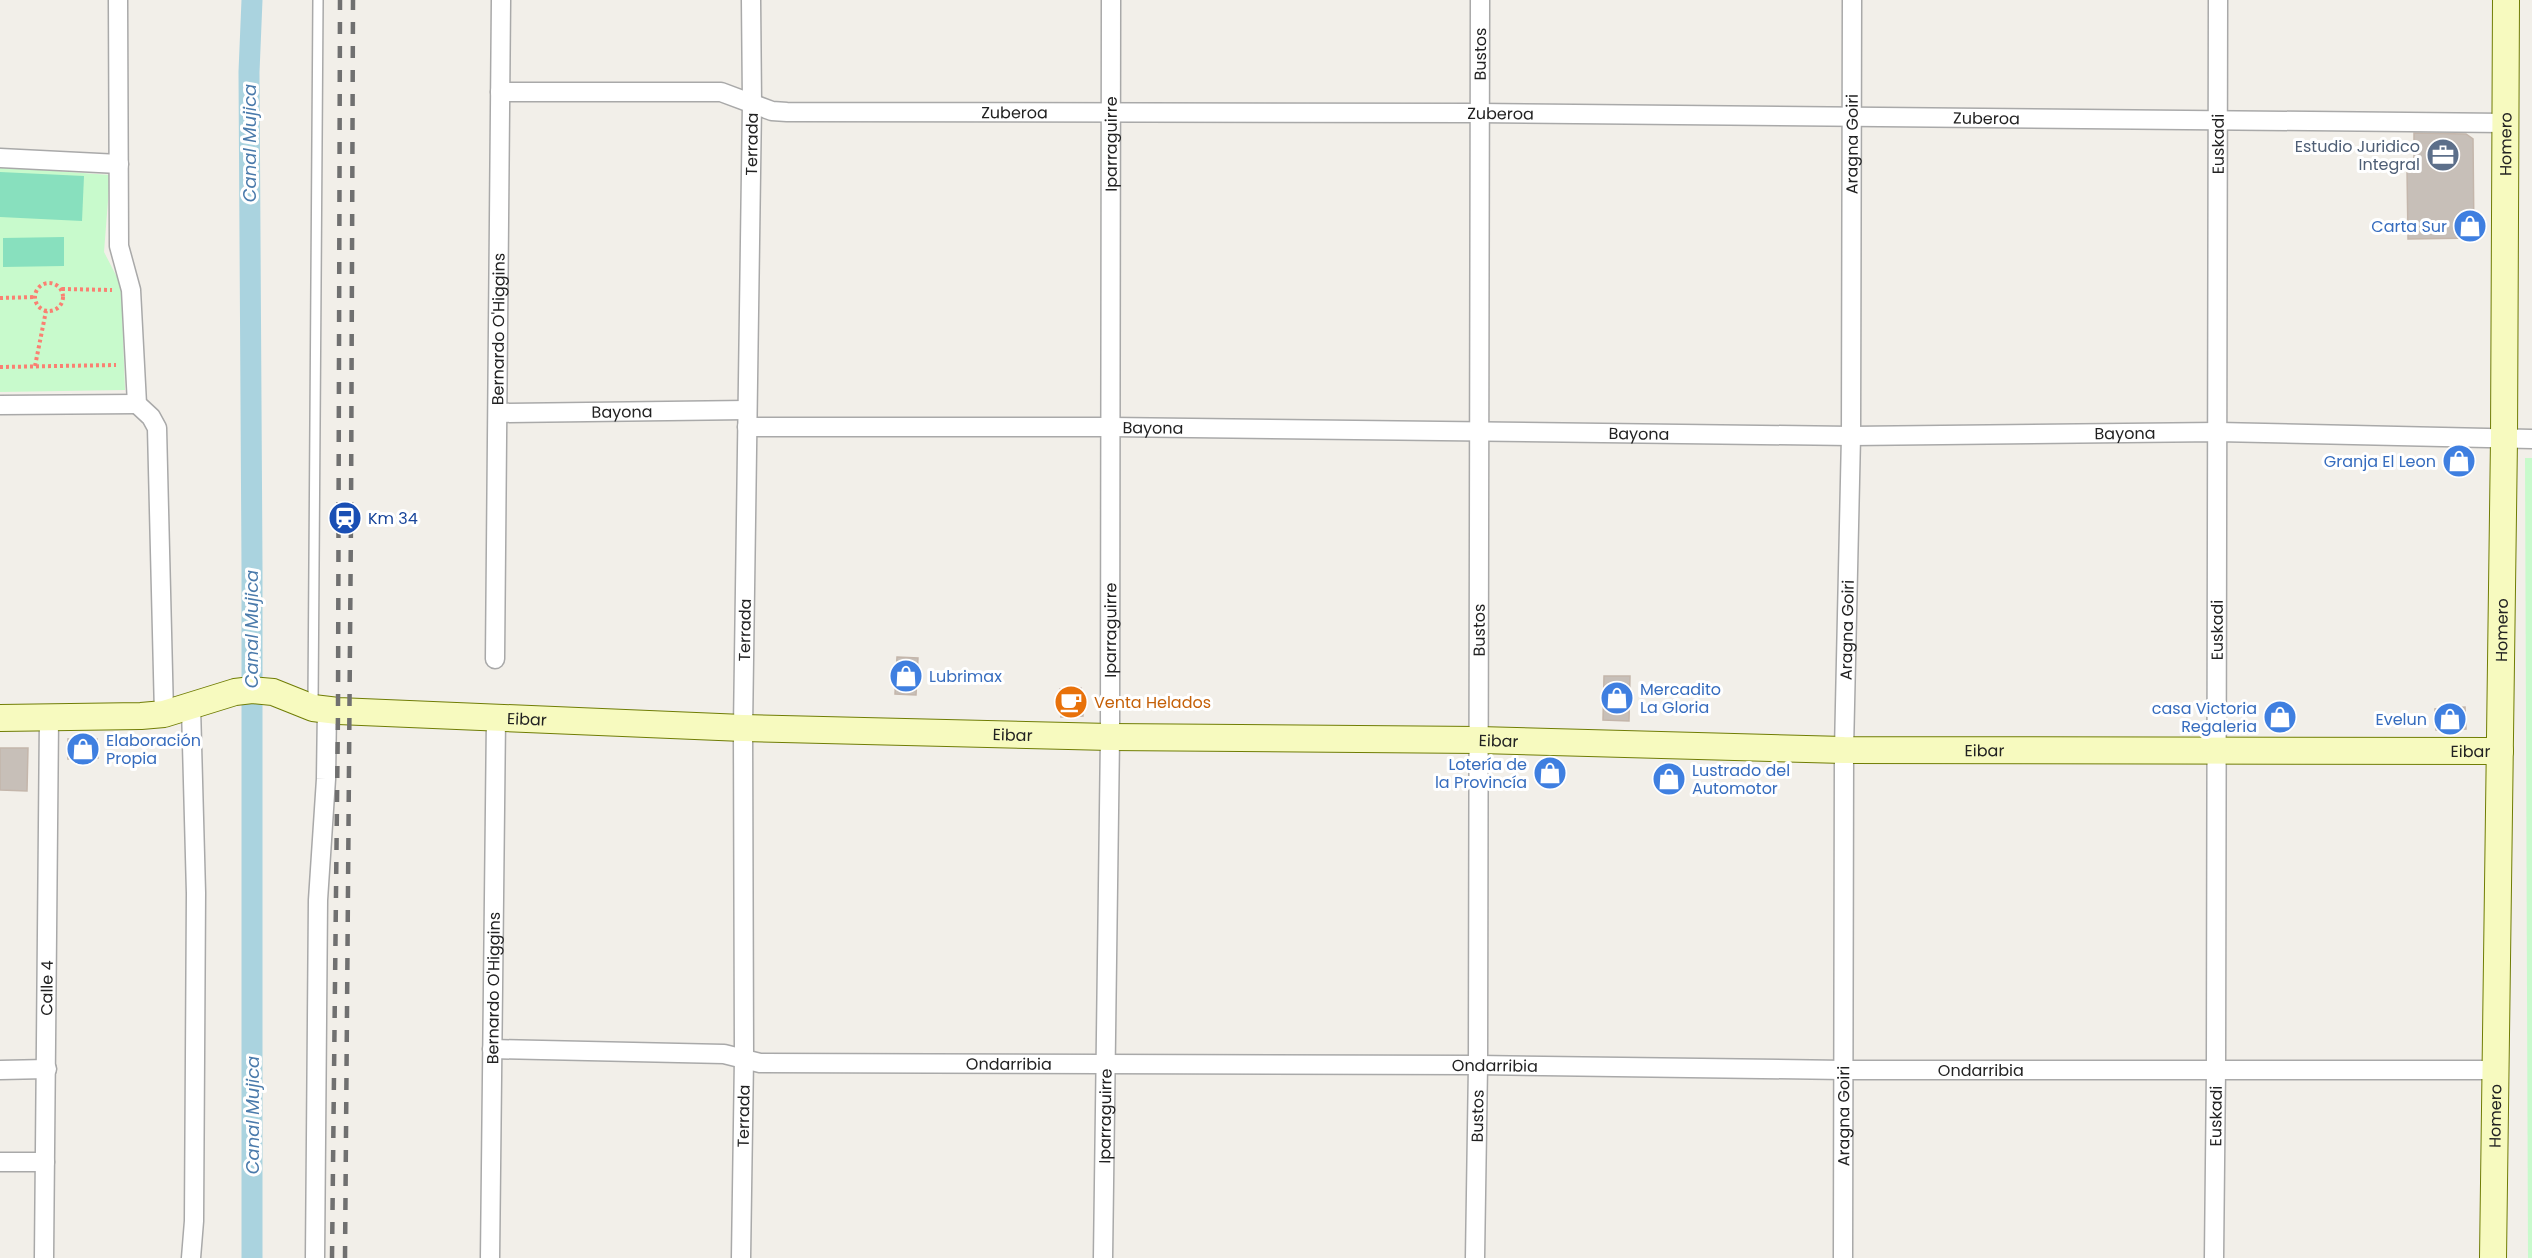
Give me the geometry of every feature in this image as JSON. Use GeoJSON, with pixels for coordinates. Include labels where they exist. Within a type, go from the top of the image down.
{"type":"FeatureCollection","features":[{"type":"Feature","properties":{"kind":"street"},"geometry":{"type":"LineString","coordinates":[[118,0],[119,246],[131,290],[137,404],[151,417],[158,428],[164,714]]}},
{"type":"Feature","properties":{"kind":"street","name":"Bernardo O'Higgins"},"geometry":{"type":"LineString","coordinates":[[495,658],[501,0]]}},
{"type":"Feature","properties":{"kind":"street","name":"Terrada"},"geometry":{"type":"LineString","coordinates":[[741,1258],[744,1058],[743,728],[752,103],[751,0]]}},
{"type":"Feature","properties":{"kind":"street","name":"Iparraguirre"},"geometry":{"type":"LineString","coordinates":[[1103,1258],[1110,737],[1111,0]]}},
{"type":"Feature","properties":{"kind":"street","name":"Bustos"},"geometry":{"type":"LineString","coordinates":[[1475,1258],[1478,1065],[1480,0]]}},
{"type":"Feature","properties":{"kind":"street","name":"Aragna Goiri"},"geometry":{"type":"LineString","coordinates":[[1843,1258],[1844,750],[1851,436],[1852,0]]}},
{"type":"Feature","properties":{"kind":"street","name":"Euskadi"},"geometry":{"type":"LineString","coordinates":[[2214,1258],[2218,0]]}},
{"type":"Feature","properties":{"kind":"street","name":"Homero"},"geometry":{"type":"LineString","coordinates":[[2493,1258],[2504,439],[2506,0]]}},
{"type":"Feature","properties":{"kind":"street","name":"Zuberoa"},"geometry":{"type":"LineString","coordinates":[[500,92],[721,92],[772,111],[787,112],[1478,113],[2505,123]]}},
{"type":"Feature","properties":{"kind":"street"},"geometry":{"type":"LineString","coordinates":[[0,158],[119,164]]}},
{"type":"Feature","properties":{"kind":"street"},"geometry":{"type":"LineString","coordinates":[[0,405],[137,404]]}},
{"type":"Feature","properties":{"kind":"street","name":"Bayona"},"geometry":{"type":"LineString","coordinates":[[498,413],[1111,427],[1480,432],[1851,436],[2218,432],[2532,439]]}},
{"type":"Feature","properties":{"kind":"street","name":"Eibar"},"geometry":{"type":"LineString","coordinates":[[0,718],[164,714],[235,692],[252,690],[273,692],[320,708],[743,728],[1110,737],[1479,740],[1844,750],[2500,751]]}},
{"type":"Feature","properties":{"kind":"street"},"geometry":{"type":"LineString","coordinates":[[191,707],[196,893],[194,1221],[191,1258]]}},
{"type":"Feature","properties":{"kind":"street"},"geometry":{"type":"LineString","coordinates":[[315,1258],[318,900],[326,779],[320,708]]}},
{"type":"Feature","properties":{"kind":"street","name":"Calle 4"},"geometry":{"type":"LineString","coordinates":[[44,1258],[49,718]]}},
{"type":"Feature","properties":{"kind":"street","name":"Bernardo O'Higgins"},"geometry":{"type":"LineString","coordinates":[[490,1258],[496,718]]}},
{"type":"Feature","properties":{"kind":"street","name":"Ondarribia"},"geometry":{"type":"LineString","coordinates":[[492,1049],[724,1054],[760,1063],[1478,1065],[1844,1070],[2216,1068],[2497,1070]]}},
{"type":"Feature","properties":{"kind":"street"},"geometry":{"type":"LineString","coordinates":[[0,1070],[47,1069]]}},
{"type":"Feature","properties":{"kind":"street"},"geometry":{"type":"LineString","coordinates":[[0,1162],[45,1162]]}},
{"type":"Feature","properties":{"kind":"lane"},"geometry":{"type":"LineString","coordinates":[[318,0],[320,708]]}},
{"type":"Feature","properties":{"kind":"path"},"geometry":{"type":"LineString","coordinates":[[62,290],[62,303],[56,309],[46,311],[38,306],[35,297],[38,288],[45,283],[55,283],[62,290],[131,290]]}},
{"type":"Feature","properties":{"kind":"path"},"geometry":{"type":"LineString","coordinates":[[0,298],[35,297]]}},
{"type":"Feature","properties":{"kind":"path"},"geometry":{"type":"LineString","coordinates":[[35,366],[46,311]]}},
{"type":"Feature","properties":{"kind":"path"},"geometry":{"type":"LineString","coordinates":[[0,367],[134,365]]}},
{"type":"Feature","properties":{"kind":"green space"},"geometry":{"type":"Polygon","coordinates":[[[0,167],[110,175],[104,252],[121,285],[125,390],[0,392],[0,167]]]}},
{"type":"Feature","properties":{"kind":"green space"},"geometry":{"type":"Polygon","coordinates":[[[0,172],[84,176],[82,221],[0,217],[0,172]]]}},
{"type":"Feature","properties":{"kind":"green space"},"geometry":{"type":"Polygon","coordinates":[[[64,237],[64,266],[3,267],[3,238],[64,237]]]}},
{"type":"Feature","properties":{"kind":"green space"},"geometry":{"type":"Polygon","coordinates":[[[2525,458],[2532,458],[2532,1258],[2528,1258],[2525,458]]]}},
{"type":"Feature","properties":{"kind":"building"},"geometry":{"type":"Polygon","coordinates":[[[2414,133],[2466,134],[2473,139],[2474,238],[2408,239],[2407,170],[2414,170],[2414,133]]]}},
{"type":"Feature","properties":{"kind":"building","name":"Granja El Leon"},"geometry":{"type":"Polygon","coordinates":[[[2446,453],[2472,453],[2472,469],[2446,470],[2446,453]]]}},
{"type":"Feature","properties":{"kind":"building","name":"Lubrimax"},"geometry":{"type":"Polygon","coordinates":[[[897,657],[918,658],[916,695],[895,694],[897,657]]]}},
{"type":"Feature","properties":{"kind":"building","name":"Mercadito La Gloria"},"geometry":{"type":"Polygon","coordinates":[[[1604,676],[1630,676],[1629,721],[1603,720],[1604,676]]]}},
{"type":"Feature","properties":{"kind":"building","name":"Venta Helados"},"geometry":{"type":"Polygon","coordinates":[[[1081,688],[1083,716],[1061,717],[1060,689],[1081,688]]]}},
{"type":"Feature","properties":{"kind":"building","name":"Evelun"},"geometry":{"type":"Polygon","coordinates":[[[2465,707],[2466,729],[2436,730],[2435,709],[2465,707]]]}},
{"type":"Feature","properties":{"kind":"building","name":"Elaboración Propia"},"geometry":{"type":"Polygon","coordinates":[[[68,739],[97,739],[98,758],[68,759],[68,739]]]}},
{"type":"Feature","properties":{"kind":"building"},"geometry":{"type":"Polygon","coordinates":[[[0,748],[28,748],[27,791],[0,790],[0,748]]]}},
{"type":"Feature","properties":{"kind":"building","name":"Lustrado del Automotor"},"geometry":{"type":"Polygon","coordinates":[[[1657,768],[1681,769],[1680,790],[1657,789],[1657,768]]]}},
{"type":"Feature","properties":{"kind":"waterway","name":"Canal Mujica"},"geometry":{"type":"LineString","coordinates":[[252,0],[249,72],[252,1258]]}},
{"type":"Feature","properties":{"kind":"railway"},"geometry":{"type":"LineString","coordinates":[[332,1258],[338,711],[340,0]]}},
{"type":"Feature","properties":{"kind":"railway"},"geometry":{"type":"LineString","coordinates":[[345,1258],[353,0]]}},
{"type":"Feature","properties":{"kind":"place","name":"Estudio Juridico Integral"},"geometry":{"type":"Point","coordinates":[2443,155]}},
{"type":"Feature","properties":{"kind":"place","name":"Carta Sur"},"geometry":{"type":"Point","coordinates":[2470,226]}},
{"type":"Feature","properties":{"kind":"place","name":"Granja El Leon"},"geometry":{"type":"Point","coordinates":[2459,461]}},
{"type":"Feature","properties":{"kind":"place","name":"Km 34"},"geometry":{"type":"Point","coordinates":[345,518]}},
{"type":"Feature","properties":{"kind":"place","name":"Lubrimax"},"geometry":{"type":"Point","coordinates":[906,676]}},
{"type":"Feature","properties":{"kind":"place","name":"Mercadito La Gloria"},"geometry":{"type":"Point","coordinates":[1617,698]}},
{"type":"Feature","properties":{"kind":"place","name":"Venta Helados"},"geometry":{"type":"Point","coordinates":[1071,702]}},
{"type":"Feature","properties":{"kind":"place","name":"casa Victoria Regaleria"},"geometry":{"type":"Point","coordinates":[2280,717]}},
{"type":"Feature","properties":{"kind":"place","name":"Evelun"},"geometry":{"type":"Point","coordinates":[2450,719]}},
{"type":"Feature","properties":{"kind":"place","name":"Elaboración Propia"},"geometry":{"type":"Point","coordinates":[83,749]}},
{"type":"Feature","properties":{"kind":"place","name":"Lotería de la Provincía"},"geometry":{"type":"Point","coordinates":[1550,773]}},
{"type":"Feature","properties":{"kind":"place","name":"Lustrado del Automotor"},"geometry":{"type":"Point","coordinates":[1669,779]}}]}
